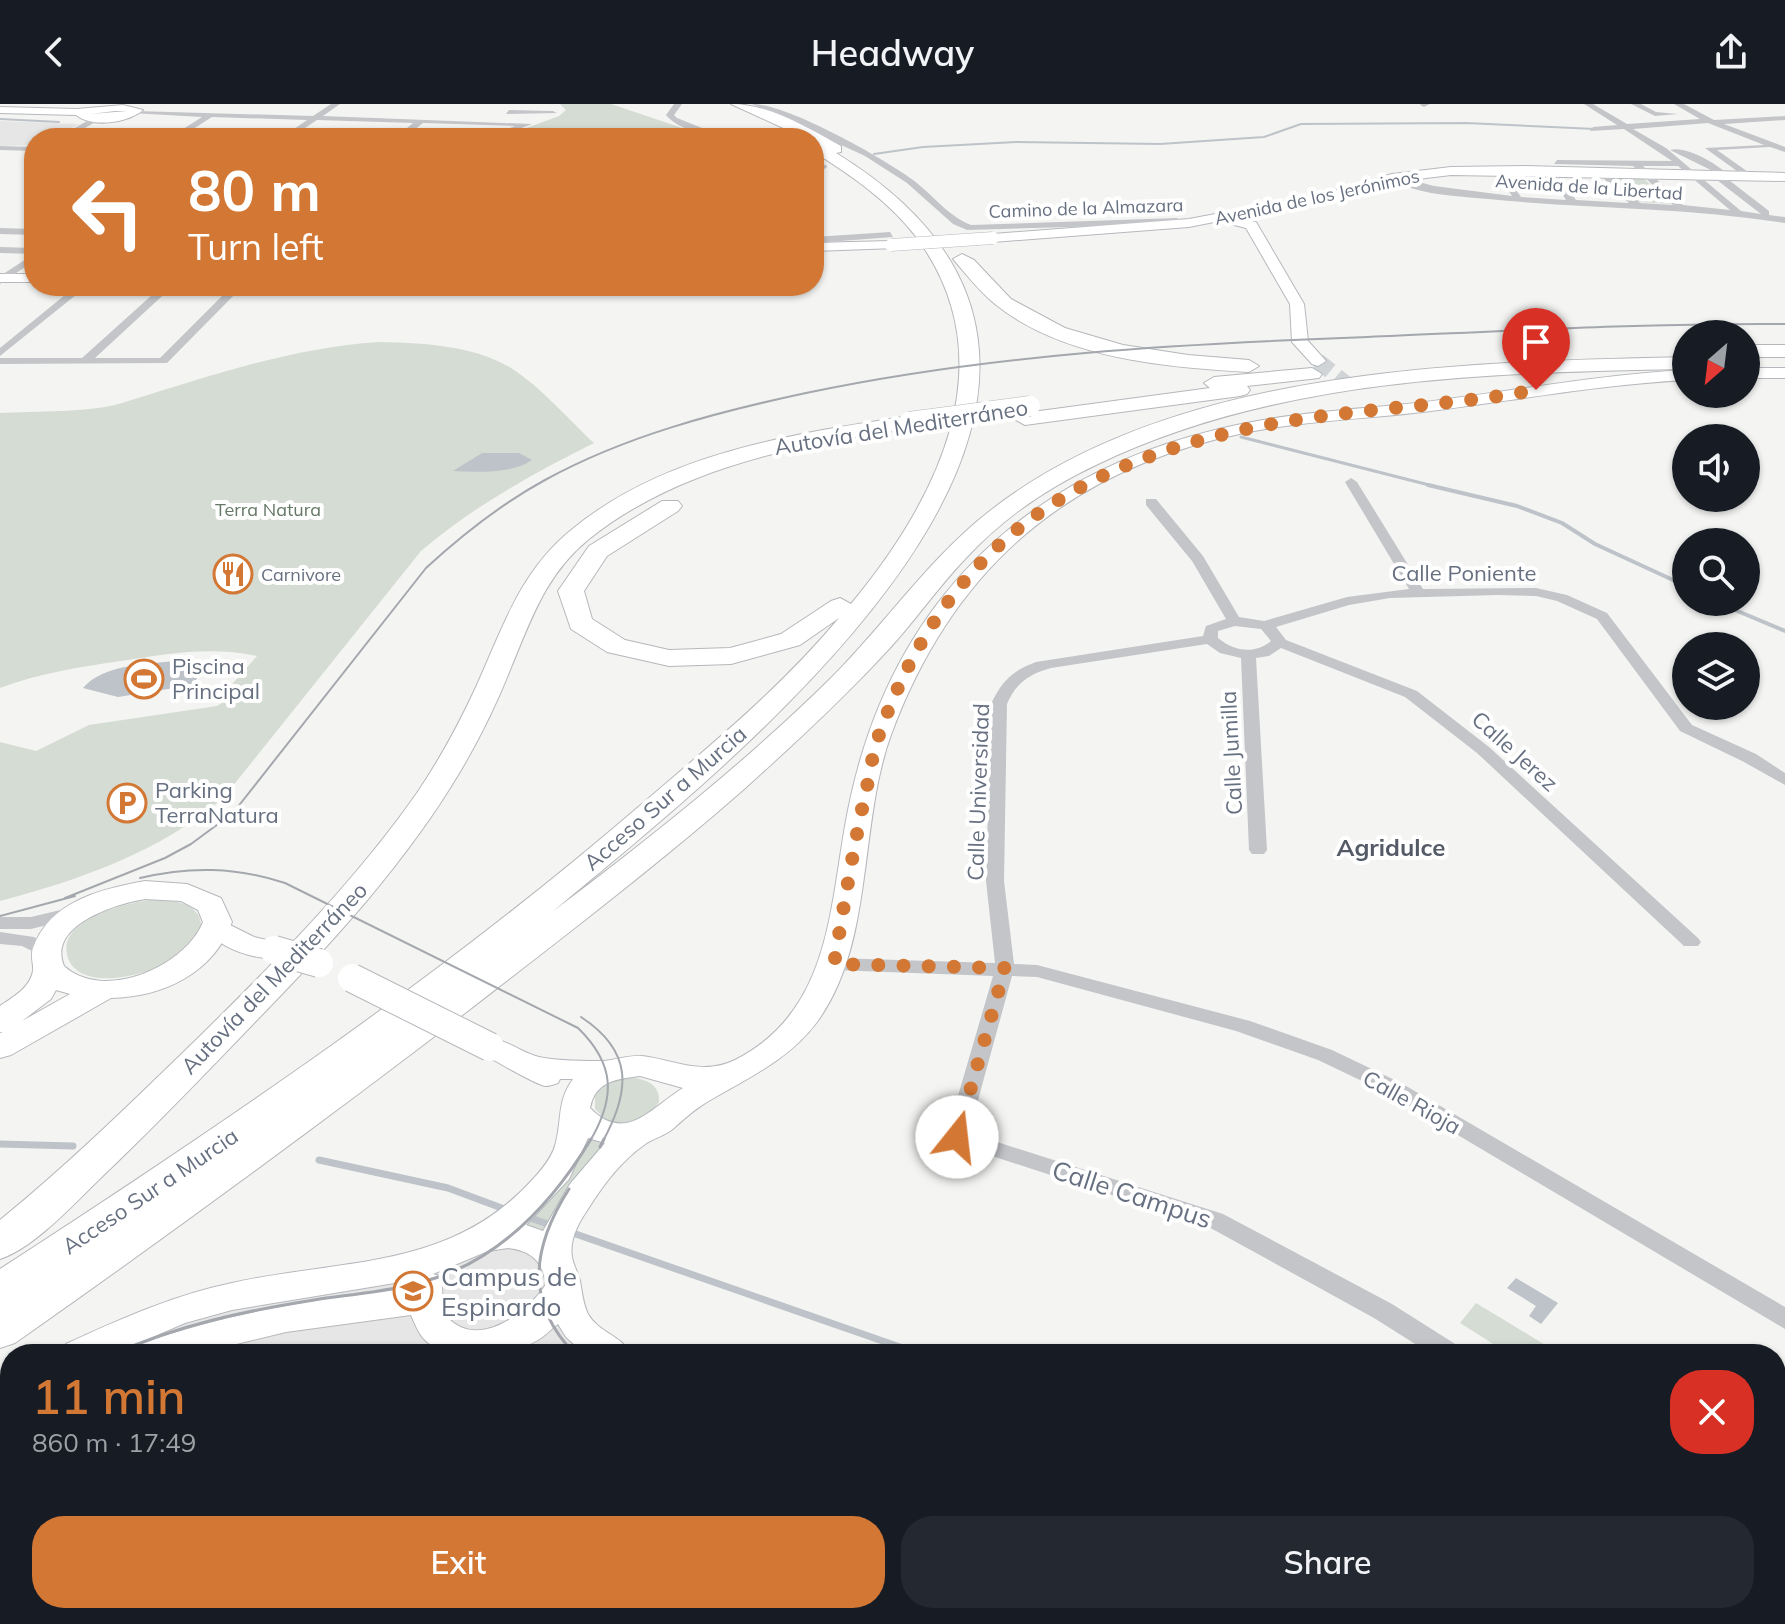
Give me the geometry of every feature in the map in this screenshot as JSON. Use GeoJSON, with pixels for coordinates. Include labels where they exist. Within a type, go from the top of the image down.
{"type":"FeatureCollection","features":[{"type":"Feature","properties":{"kind":"highway","name":"Acceso Sur a Murcia"},"geometry":{"type":"LineString","coordinates":[[738,104],[794,128]]}},
{"type":"Feature","properties":{"kind":"highway"},"geometry":{"type":"LineString","coordinates":[[723,105],[777,128]]}},
{"type":"Feature","properties":{"kind":"highway","name":"Acceso Sur a Murcia"},"geometry":{"type":"LineString","coordinates":[[768,751],[839,673],[933,544],[967,477],[988,399],[989,354],[981,306],[962,259],[926,216],[877,175],[824,142]]}},
{"type":"Feature","properties":{"kind":"highway","name":"Acceso Sur a Murcia"},"geometry":{"type":"LineString","coordinates":[[0,1291],[216,1148],[367,1039],[606,853],[731,742],[826,647],[888,572],[945,475],[957,446],[967,401],[971,353],[967,324],[957,290],[926,235],[887,195],[824,152]]}},
{"type":"Feature","properties":{"kind":"highway"},"geometry":{"type":"LineString","coordinates":[[962,259],[979,272],[1003,302],[1026,316],[1111,347],[1177,359],[1242,366],[1389,366]]}},
{"type":"Feature","properties":{"kind":"highway","name":"Autovía del Mediterráneo"},"geometry":{"type":"LineString","coordinates":[[1028,412],[1173,387],[1389,366],[1560,354],[1672,351]]}},
{"type":"Feature","properties":{"kind":"highway"},"geometry":{"type":"LineString","coordinates":[[1760,351],[1785,351]]}},
{"type":"Feature","properties":{"kind":"highway"},"geometry":{"type":"LineString","coordinates":[[967,401],[933,475],[892,540],[850,595],[809,633],[757,652],[679,658],[610,644],[586,632],[572,614],[568,605],[570,587],[584,565],[623,533],[662,509],[717,484],[775,465],[910,430],[1028,412],[1393,374],[1549,364],[1672,361]]}},
{"type":"Feature","properties":{"kind":"highway"},"geometry":{"type":"LineString","coordinates":[[1760,361],[1785,361]]}},
{"type":"Feature","properties":{"kind":"highway"},"geometry":{"type":"LineString","coordinates":[[0,1331],[256,1152],[647,855],[831,695],[957,553],[999,514],[1036,488],[1093,458],[1159,431],[1211,415],[1338,388],[1465,374],[1672,362]]}},
{"type":"Feature","properties":{"kind":"highway","name":"Autovía del Mediterráneo"},"geometry":{"type":"LineString","coordinates":[[0,1243],[66,1187],[177,1080],[330,924],[361,888],[447,767],[491,685],[521,603],[541,573],[564,549],[620,508],[709,467],[782,445],[910,430]]}},
{"type":"Feature","properties":{"kind":"main road"},"geometry":{"type":"LineString","coordinates":[[0,109],[89,113],[135,113],[136,108],[123,105],[89,113]]}},
{"type":"Feature","properties":{"kind":"main road","name":"Avenida de los Jerónimos"},"geometry":{"type":"LineString","coordinates":[[824,246],[890,240],[993,238],[1250,218],[1392,178],[1439,172],[1558,167],[1602,172],[1638,168],[1783,178]]}},
{"type":"Feature","properties":{"kind":"main road"},"geometry":{"type":"LineString","coordinates":[[1250,218],[1297,304],[1300,342],[1318,361]]}},
{"type":"Feature","properties":{"kind":"main road"},"geometry":{"type":"LineString","coordinates":[[1,279],[24,278]]}},
{"type":"Feature","properties":{"kind":"main road"},"geometry":{"type":"LineString","coordinates":[[1760,373],[1785,373]]}},
{"type":"Feature","properties":{"kind":"main road"},"geometry":{"type":"LineString","coordinates":[[218,927],[234,941],[319,963],[535,1067],[575,1103],[583,1123],[606,1134],[637,1133],[659,1124],[673,1108],[766,1055],[802,1021],[834,964],[857,832],[878,740],[900,685],[925,637],[958,590],[1007,536],[1043,507],[1100,474],[1194,440],[1274,423],[1634,377],[1672,376]]}},
{"type":"Feature","properties":{"kind":"main road"},"geometry":{"type":"LineString","coordinates":[[1355,391],[1378,411]]}},
{"type":"Feature","properties":{"kind":"main road"},"geometry":{"type":"LineString","coordinates":[[0,1022],[40,992],[57,931],[80,912],[128,893],[177,890],[210,904],[216,912],[218,927],[209,946],[190,965]]}},
{"type":"Feature","properties":{"kind":"main road"},"geometry":{"type":"LineString","coordinates":[[48,961],[61,980],[79,988],[102,990],[149,984],[228,949],[261,948]]}},
{"type":"Feature","properties":{"kind":"main road"},"geometry":{"type":"LineString","coordinates":[[0,1047],[102,990]]}},
{"type":"Feature","properties":{"kind":"main road"},"geometry":{"type":"LineString","coordinates":[[535,1067],[603,1071],[640,1066],[685,1078],[713,1077],[766,1055]]}},
{"type":"Feature","properties":{"kind":"main road"},"geometry":{"type":"LineString","coordinates":[[482,1344],[458,1341],[440,1332],[427,1318],[422,1300],[437,1265],[465,1245],[518,1216],[549,1180],[572,1145],[575,1103],[584,1084],[603,1071]]}},
{"type":"Feature","properties":{"kind":"main road"},"geometry":{"type":"LineString","coordinates":[[661,1073],[674,1086],[676,1095],[673,1108]]}},
{"type":"Feature","properties":{"kind":"main road"},"geometry":{"type":"LineString","coordinates":[[521,1344],[556,1305],[559,1232],[582,1193],[608,1160],[637,1133]]}},
{"type":"Feature","properties":{"kind":"main road"},"geometry":{"type":"LineString","coordinates":[[100,1344],[149,1321],[232,1296],[409,1267],[465,1245],[513,1235],[540,1243],[559,1271],[575,1323],[601,1344]]}},
{"type":"Feature","properties":{"kind":"main road"},"geometry":{"type":"LineString","coordinates":[[179,1344],[260,1322],[422,1300]]}},
{"type":"Feature","properties":{"kind":"street"},"geometry":{"type":"LineString","coordinates":[[546,104],[554,108],[553,113]]}},
{"type":"Feature","properties":{"kind":"street"},"geometry":{"type":"LineString","coordinates":[[678,104],[671,112],[674,120],[696,128]]}},
{"type":"Feature","properties":{"kind":"street","name":"Camino de la Almazara"},"geometry":{"type":"LineString","coordinates":[[756,104],[818,128]]}},
{"type":"Feature","properties":{"kind":"street"},"geometry":{"type":"LineString","coordinates":[[1588,104],[1666,153],[1737,211]]}},
{"type":"Feature","properties":{"kind":"street"},"geometry":{"type":"LineString","coordinates":[[1635,104],[1673,124]]}},
{"type":"Feature","properties":{"kind":"street"},"geometry":{"type":"LineString","coordinates":[[1678,104],[1710,122],[1759,141],[1784,146]]}},
{"type":"Feature","properties":{"kind":"street"},"geometry":{"type":"LineString","coordinates":[[300,128],[334,106]]}},
{"type":"Feature","properties":{"kind":"street"},"geometry":{"type":"LineString","coordinates":[[317,107],[347,107]]}},
{"type":"Feature","properties":{"kind":"street"},"geometry":{"type":"LineString","coordinates":[[500,112],[553,113]]}},
{"type":"Feature","properties":{"kind":"street"},"geometry":{"type":"LineString","coordinates":[[72,128],[89,113]]}},
{"type":"Feature","properties":{"kind":"street"},"geometry":{"type":"LineString","coordinates":[[135,113],[528,124]]}},
{"type":"Feature","properties":{"kind":"street"},"geometry":{"type":"LineString","coordinates":[[517,128],[553,113]]}},
{"type":"Feature","properties":{"kind":"street"},"geometry":{"type":"LineString","coordinates":[[1610,117],[1695,114]]}},
{"type":"Feature","properties":{"kind":"street"},"geometry":{"type":"LineString","coordinates":[[190,128],[211,115]]}},
{"type":"Feature","properties":{"kind":"street"},"geometry":{"type":"LineString","coordinates":[[1593,129],[1785,118]]}},
{"type":"Feature","properties":{"kind":"street"},"geometry":{"type":"LineString","coordinates":[[412,128],[421,121]]}},
{"type":"Feature","properties":{"kind":"street"},"geometry":{"type":"LineString","coordinates":[[1664,131],[1785,128]]}},
{"type":"Feature","properties":{"kind":"street","name":"Camino de la Almazara"},"geometry":{"type":"LineString","coordinates":[[824,131],[870,156],[927,195],[961,227],[978,229],[1214,219]]}},
{"type":"Feature","properties":{"kind":"street"},"geometry":{"type":"LineString","coordinates":[[1748,176],[1709,148],[1784,146]]}},
{"type":"Feature","properties":{"kind":"street"},"geometry":{"type":"LineString","coordinates":[[0,148],[24,149]]}},
{"type":"Feature","properties":{"kind":"street"},"geometry":{"type":"LineString","coordinates":[[1573,203],[1551,152],[1614,154],[1666,153],[1673,150],[1712,165],[1766,213]]}},
{"type":"Feature","properties":{"kind":"street"},"geometry":{"type":"LineString","coordinates":[[1614,154],[1621,163]]}},
{"type":"Feature","properties":{"kind":"street"},"geometry":{"type":"LineString","coordinates":[[1558,167],[1621,163],[1638,168],[1681,164]]}},
{"type":"Feature","properties":{"kind":"street"},"geometry":{"type":"LineString","coordinates":[[1638,168],[1682,209]]}},
{"type":"Feature","properties":{"kind":"street"},"geometry":{"type":"LineString","coordinates":[[1499,169],[1518,199]]}},
{"type":"Feature","properties":{"kind":"street"},"geometry":{"type":"LineString","coordinates":[[1602,172],[1639,207]]}},
{"type":"Feature","properties":{"kind":"street","name":"Avenida de la Libertad"},"geometry":{"type":"LineString","coordinates":[[1392,178],[1413,186],[1518,199],[1737,211],[1785,220]]}},
{"type":"Feature","properties":{"kind":"street"},"geometry":{"type":"LineString","coordinates":[[0,231],[24,232]]}},
{"type":"Feature","properties":{"kind":"street"},"geometry":{"type":"LineString","coordinates":[[824,240],[890,240]]}},
{"type":"Feature","properties":{"kind":"street"},"geometry":{"type":"LineString","coordinates":[[0,250],[24,251]]}},
{"type":"Feature","properties":{"kind":"street"},"geometry":{"type":"LineString","coordinates":[[1,279],[24,264]]}},
{"type":"Feature","properties":{"kind":"street"},"geometry":{"type":"LineString","coordinates":[[0,353],[70,296]]}},
{"type":"Feature","properties":{"kind":"street"},"geometry":{"type":"LineString","coordinates":[[85,361],[157,296]]}},
{"type":"Feature","properties":{"kind":"street"},"geometry":{"type":"LineString","coordinates":[[0,361],[163,361],[228,296]]}},
{"type":"Feature","properties":{"kind":"street"},"geometry":{"type":"LineString","coordinates":[[1351,482],[1418,593]]}},
{"type":"Feature","properties":{"kind":"street"},"geometry":{"type":"LineString","coordinates":[[1151,502],[1198,559],[1234,621]]}},
{"type":"Feature","properties":{"kind":"street","name":"Calle Poniente"},"geometry":{"type":"LineString","coordinates":[[1265,625],[1347,601],[1418,593],[1536,592],[1585,606],[1602,616],[1686,728],[1750,758],[1785,780]]}},
{"type":"Feature","properties":{"kind":"street"},"geometry":{"type":"LineString","coordinates":[[1234,621],[1265,625],[1278,636],[1279,642],[1263,653],[1248,654],[1224,649],[1210,639],[1211,629],[1234,621]]}},
{"type":"Feature","properties":{"kind":"street","name":"Calle Universidad"},"geometry":{"type":"LineString","coordinates":[[1005,968],[995,881],[999,704],[1005,688],[1025,669],[1210,639]]}},
{"type":"Feature","properties":{"kind":"street","name":"Calle Jerez"},"geometry":{"type":"LineString","coordinates":[[1279,642],[1377,679],[1423,703],[1483,750],[1691,942]]}},
{"type":"Feature","properties":{"kind":"street","name":"Calle Jumilla"},"geometry":{"type":"LineString","coordinates":[[1248,654],[1258,850]]}},
{"type":"Feature","properties":{"kind":"street"},"geometry":{"type":"LineString","coordinates":[[0,923],[31,923],[80,912]]}},
{"type":"Feature","properties":{"kind":"street"},"geometry":{"type":"LineString","coordinates":[[0,938],[27,941],[48,961]]}},
{"type":"Feature","properties":{"kind":"street","name":"Calle Rioja"},"geometry":{"type":"LineString","coordinates":[[834,964],[1037,971],[1243,1026],[1325,1055],[1394,1088],[1785,1319]]}},
{"type":"Feature","properties":{"kind":"street","name":"Calle Campus"},"geometry":{"type":"LineString","coordinates":[[1005,968],[957,1137],[1215,1220],[1383,1311],[1435,1344]]}},
{"type":"Feature","properties":{"kind":"shaded area"},"geometry":{"type":"Polygon","coordinates":[[[0,121],[79,124],[72,128],[24,128],[24,145],[0,146],[0,121]]]}},
{"type":"Feature","properties":{"kind":"shaded area"},"geometry":{"type":"Polygon","coordinates":[[[482,453],[519,453],[532,460],[505,470],[453,471],[482,453]]]}},
{"type":"Feature","properties":{"kind":"shaded area","name":"Piscina Principal"},"geometry":{"type":"Polygon","coordinates":[[[173,661],[203,668],[193,685],[118,697],[83,688],[113,670],[173,661]]]}},
{"type":"Feature","properties":{"kind":"shaded area","name":"Campus de Espinardo"},"geometry":{"type":"Polygon","coordinates":[[[513,1235],[563,1286],[606,1344],[100,1344],[149,1321],[513,1235]]]}},
{"type":"Feature","properties":{"kind":"shaded area"},"geometry":{"type":"Polygon","coordinates":[[[1516,1278],[1558,1303],[1541,1324],[1529,1316],[1536,1306],[1507,1288],[1516,1278]]]}},
{"type":"Feature","properties":{"kind":"green space"},"geometry":{"type":"Polygon","coordinates":[[[560,104],[611,104],[682,128],[526,128],[559,116],[566,110],[560,104]]]}},
{"type":"Feature","properties":{"kind":"green space"},"geometry":{"type":"Polygon","coordinates":[[[1606,172],[1637,173],[1673,204],[1638,202],[1606,172]]]}},
{"type":"Feature","properties":{"kind":"green space","name":"Terra Natura"},"geometry":{"type":"Polygon","coordinates":[[[379,342],[447,347],[496,360],[533,384],[594,443],[504,492],[421,551],[224,797],[200,816],[174,834],[118,862],[0,901],[0,742],[36,751],[89,725],[217,706],[228,699],[224,696],[226,691],[257,656],[206,651],[172,654],[60,671],[0,688],[0,413],[109,406],[281,357],[379,342]]]}},
{"type":"Feature","properties":{"kind":"green space"},"geometry":{"type":"Polygon","coordinates":[[[161,899],[182,903],[198,914],[200,933],[187,950],[164,965],[118,978],[101,978],[75,969],[68,958],[67,944],[73,932],[85,922],[117,907],[161,899]]]}},
{"type":"Feature","properties":{"kind":"green space"},"geometry":{"type":"Polygon","coordinates":[[[628,1077],[654,1086],[659,1102],[642,1118],[621,1122],[606,1120],[595,1109],[595,1095],[608,1083],[628,1077]]]}},
{"type":"Feature","properties":{"kind":"green space"},"geometry":{"type":"Polygon","coordinates":[[[585,1137],[611,1145],[548,1240],[512,1228],[585,1137]]]}},
{"type":"Feature","properties":{"kind":"green space"},"geometry":{"type":"Polygon","coordinates":[[[1476,1303],[1544,1344],[1493,1344],[1460,1323],[1476,1303]]]}},
{"type":"Feature","properties":{"kind":"waterway"},"geometry":{"type":"LineString","coordinates":[[0,119],[59,122]]}},
{"type":"Feature","properties":{"kind":"waterway"},"geometry":{"type":"LineString","coordinates":[[874,154],[923,147],[1016,142],[1160,144],[1264,137],[1301,124],[1466,123],[1595,129]]}},
{"type":"Feature","properties":{"kind":"waterway"},"geometry":{"type":"LineString","coordinates":[[1241,437],[1437,487]]}},
{"type":"Feature","properties":{"kind":"waterway"},"geometry":{"type":"LineString","coordinates":[[1428,485],[1517,506],[1562,523],[1595,544],[1672,580]]}},
{"type":"Feature","properties":{"kind":"waterway"},"geometry":{"type":"LineString","coordinates":[[1749,616],[1785,631]]}},
{"type":"Feature","properties":{"kind":"waterway"},"geometry":{"type":"LineString","coordinates":[[0,1144],[73,1146]]}},
{"type":"Feature","properties":{"kind":"waterway"},"geometry":{"type":"LineString","coordinates":[[319,1160],[448,1188],[507,1210]]}},
{"type":"Feature","properties":{"kind":"waterway"},"geometry":{"type":"LineString","coordinates":[[528,1217],[553,1226]]}},
{"type":"Feature","properties":{"kind":"waterway"},"geometry":{"type":"LineString","coordinates":[[570,1232],[891,1344]]}},
{"type":"Feature","properties":{"kind":"tunnel"},"geometry":{"type":"LineString","coordinates":[[1318,361],[1355,391]]}},
{"type":"Feature","properties":{"kind":"tram line"},"geometry":{"type":"LineString","coordinates":[[65,898],[165,858],[191,844],[233,813],[426,568],[513,499],[576,464],[639,438],[705,417],[806,393],[1015,360],[1226,343],[1524,330],[1785,324]]}},
{"type":"Feature","properties":{"kind":"tram line"},"geometry":{"type":"LineString","coordinates":[[140,878],[177,871],[213,870],[249,874],[285,883],[578,1028],[599,1055],[608,1082],[604,1110],[591,1139]]}},
{"type":"Feature","properties":{"kind":"tram line"},"geometry":{"type":"LineString","coordinates":[[0,916],[75,896]]}},
{"type":"Feature","properties":{"kind":"tram line"},"geometry":{"type":"LineString","coordinates":[[581,1017],[610,1044],[622,1073],[619,1105],[603,1141]]}},
{"type":"Feature","properties":{"kind":"tram line"},"geometry":{"type":"LineString","coordinates":[[138,1344],[237,1314],[401,1287],[452,1272],[494,1248],[532,1216],[564,1179],[591,1139]]}},
{"type":"Feature","properties":{"kind":"tram line"},"geometry":{"type":"LineString","coordinates":[[600,1147],[603,1141]]}},
{"type":"Feature","properties":{"kind":"tram line"},"geometry":{"type":"LineString","coordinates":[[567,1344],[547,1314],[539,1274],[547,1232],[569,1189]]}},
{"type":"Feature","properties":{"kind":"place","name":"Carnivore"},"geometry":{"type":"Point","coordinates":[233,574]}},
{"type":"Feature","properties":{"kind":"place","name":"Piscina Principal"},"geometry":{"type":"Point","coordinates":[144,679]}},
{"type":"Feature","properties":{"kind":"place","name":"Parking TerraNatura"},"geometry":{"type":"Point","coordinates":[127,803]}},
{"type":"Feature","properties":{"kind":"place","name":"Campus de Espinardo"},"geometry":{"type":"Point","coordinates":[413,1291]}},
{"type":"Feature","properties":{"kind":"district","name":"Agridulce"},"geometry":{"type":"Point","coordinates":[1391,847]}},
{"type":"Feature","properties":{"kind":"route"},"geometry":{"type":"LineString","coordinates":[[957,1137],[1005,968],[834,964],[857,832],[878,740],[900,685],[925,637],[958,590],[1007,536],[1043,507],[1100,474],[1194,440],[1274,423],[1486,399],[1536,390]]}}]}
